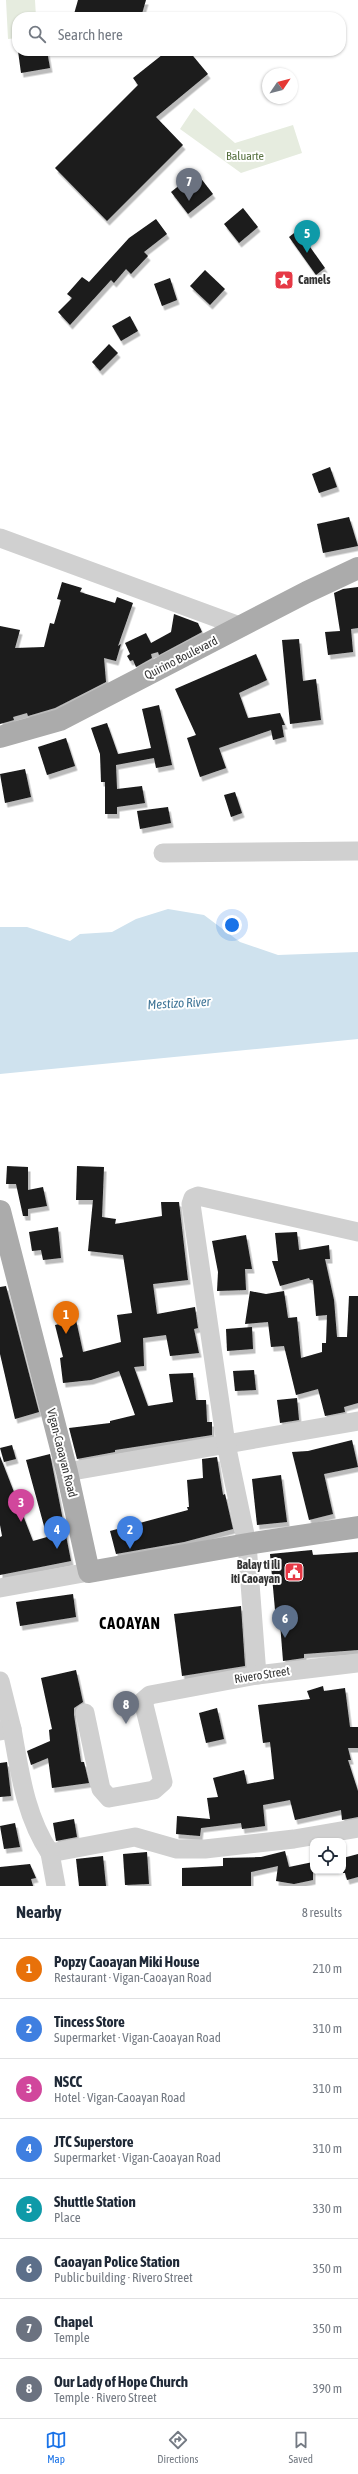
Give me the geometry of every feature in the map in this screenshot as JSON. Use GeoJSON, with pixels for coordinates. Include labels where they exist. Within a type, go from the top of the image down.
{"type":"FeatureCollection","features":[{"type":"Feature","properties":{"kind":"main road","name":"Quirino Boulevard"},"geometry":{"type":"LineString","coordinates":[[0,737],[60,720],[307,592],[358,568]]}},
{"type":"Feature","properties":{"kind":"main road","name":"Vigan-Caoayan Road"},"geometry":{"type":"LineString","coordinates":[[0,1211],[68,1472],[89,1572]]}},
{"type":"Feature","properties":{"kind":"main road"},"geometry":{"type":"LineString","coordinates":[[89,1572],[358,1526]]}},
{"type":"Feature","properties":{"kind":"street"},"geometry":{"type":"LineString","coordinates":[[0,538],[242,627]]}},
{"type":"Feature","properties":{"kind":"street"},"geometry":{"type":"LineString","coordinates":[[163,853],[358,851]]}},
{"type":"Feature","properties":{"kind":"street"},"geometry":{"type":"LineString","coordinates":[[258,1675],[247,1544],[226,1444],[203,1281],[191,1216],[191,1204],[193,1198],[198,1196],[358,1232]]}},
{"type":"Feature","properties":{"kind":"street"},"geometry":{"type":"LineString","coordinates":[[68,1472],[358,1421]]}},
{"type":"Feature","properties":{"kind":"street"},"geometry":{"type":"LineString","coordinates":[[0,1588],[89,1572]]}},
{"type":"Feature","properties":{"kind":"street","name":"Rivero Street"},"geometry":{"type":"LineString","coordinates":[[85,1713],[100,1789],[109,1798],[154,1790],[163,1782],[143,1701],[150,1695],[258,1675],[358,1663]]}},
{"type":"Feature","properties":{"kind":"street"},"geometry":{"type":"LineString","coordinates":[[0,1681],[6,1730],[24,1796],[40,1837],[50,1853],[56,1886]]}},
{"type":"Feature","properties":{"kind":"street"},"geometry":{"type":"LineString","coordinates":[[50,1853],[135,1837],[177,1849],[205,1850],[294,1839],[358,1828]]}},
{"type":"Feature","properties":{"kind":"green space"},"geometry":{"type":"Polygon","coordinates":[[[6,0],[35,0],[36,12],[12,12],[12,39],[8,39],[6,0]]]}},
{"type":"Feature","properties":{"kind":"green space","name":"Baluarte"},"geometry":{"type":"Polygon","coordinates":[[[194,108],[235,143],[293,125],[302,153],[241,173],[180,129],[194,108]]]}},
{"type":"Feature","properties":{"kind":"water","name":"Mestizo River"},"geometry":{"type":"Polygon","coordinates":[[[168,909],[204,915],[240,942],[278,955],[358,952],[358,1039],[0,1074],[0,927],[27,927],[70,941],[80,934],[112,932],[136,919],[168,909]]]}},
{"type":"Feature","properties":{"kind":"building"},"geometry":{"type":"Polygon","coordinates":[[[78,0],[146,0],[142,12],[75,12],[78,0]]]}},
{"type":"Feature","properties":{"kind":"building"},"geometry":{"type":"Polygon","coordinates":[[[19,56],[48,56],[50,68],[21,73],[19,56]]]}},
{"type":"Feature","properties":{"kind":"building"},"geometry":{"type":"Polygon","coordinates":[[[161,56],[193,56],[208,74],[156,117],[183,145],[107,221],[55,168],[138,85],[133,78],[161,56]]]}},
{"type":"Feature","properties":{"kind":"building"},"geometry":{"type":"Polygon","coordinates":[[[196,172],[213,194],[188,214],[171,192],[196,172]]]}},
{"type":"Feature","properties":{"kind":"building"},"geometry":{"type":"Polygon","coordinates":[[[243,208],[258,227],[239,243],[224,224],[243,208]]]}},
{"type":"Feature","properties":{"kind":"building"},"geometry":{"type":"Polygon","coordinates":[[[156,219],[167,234],[144,252],[148,256],[131,274],[126,269],[114,283],[111,280],[70,325],[58,312],[72,298],[67,294],[82,277],[89,282],[129,238],[156,219]]]}},
{"type":"Feature","properties":{"kind":"building"},"geometry":{"type":"Polygon","coordinates":[[[298,230],[325,268],[316,275],[289,237],[298,230]]]}},
{"type":"Feature","properties":{"kind":"building"},"geometry":{"type":"Polygon","coordinates":[[[205,270],[225,289],[210,305],[190,286],[205,270]]]}},
{"type":"Feature","properties":{"kind":"building"},"geometry":{"type":"Polygon","coordinates":[[[170,278],[177,300],[162,306],[154,284],[170,278]]]}},
{"type":"Feature","properties":{"kind":"building"},"geometry":{"type":"Polygon","coordinates":[[[130,316],[138,331],[121,341],[112,326],[130,316]]]}},
{"type":"Feature","properties":{"kind":"building"},"geometry":{"type":"Polygon","coordinates":[[[109,344],[118,353],[100,371],[92,362],[109,344]]]}},
{"type":"Feature","properties":{"kind":"building"},"geometry":{"type":"Polygon","coordinates":[[[330,467],[337,487],[319,493],[312,474],[330,467]]]}},
{"type":"Feature","properties":{"kind":"building"},"geometry":{"type":"Polygon","coordinates":[[[349,517],[358,546],[323,553],[317,524],[349,517]]]}},
{"type":"Feature","properties":{"kind":"building"},"geometry":{"type":"Polygon","coordinates":[[[62,582],[82,588],[80,592],[115,603],[117,597],[133,603],[118,646],[121,644],[116,661],[104,658],[106,682],[55,708],[28,716],[27,713],[13,717],[14,720],[0,724],[0,626],[20,630],[15,648],[44,647],[50,623],[54,624],[61,600],[57,599],[62,582]]]}},
{"type":"Feature","properties":{"kind":"building"},"geometry":{"type":"Polygon","coordinates":[[[358,587],[358,628],[351,629],[353,652],[328,655],[325,632],[340,631],[334,593],[343,589],[358,587]]]}},
{"type":"Feature","properties":{"kind":"building"},"geometry":{"type":"Polygon","coordinates":[[[174,614],[198,623],[202,632],[159,655],[158,652],[151,654],[152,658],[136,667],[133,660],[130,661],[127,656],[130,654],[125,643],[146,633],[151,643],[171,632],[174,614]]]}},
{"type":"Feature","properties":{"kind":"building"},"geometry":{"type":"Polygon","coordinates":[[[299,639],[303,681],[316,679],[321,720],[290,724],[282,640],[299,639]]]}},
{"type":"Feature","properties":{"kind":"building"},"geometry":{"type":"Polygon","coordinates":[[[256,654],[267,680],[239,693],[248,718],[280,713],[285,725],[282,725],[284,737],[273,740],[271,730],[219,748],[226,768],[200,777],[187,738],[196,735],[175,689],[256,654]]]}},
{"type":"Feature","properties":{"kind":"building"},"geometry":{"type":"Polygon","coordinates":[[[159,705],[172,765],[156,768],[154,758],[116,765],[117,789],[142,786],[145,803],[117,807],[117,814],[105,814],[105,782],[101,782],[100,754],[91,728],[107,723],[118,754],[151,748],[142,709],[159,705]]]}},
{"type":"Feature","properties":{"kind":"building"},"geometry":{"type":"Polygon","coordinates":[[[66,738],[75,766],[47,775],[38,747],[66,738]]]}},
{"type":"Feature","properties":{"kind":"building"},"geometry":{"type":"Polygon","coordinates":[[[25,769],[31,797],[5,803],[0,774],[25,769]]]}},
{"type":"Feature","properties":{"kind":"building"},"geometry":{"type":"Polygon","coordinates":[[[235,792],[242,813],[231,817],[224,795],[235,792]]]}},
{"type":"Feature","properties":{"kind":"building"},"geometry":{"type":"Polygon","coordinates":[[[168,807],[171,823],[140,829],[137,811],[168,807]]]}},
{"type":"Feature","properties":{"kind":"building"},"geometry":{"type":"Polygon","coordinates":[[[7,1166],[28,1167],[28,1190],[43,1187],[47,1206],[28,1209],[28,1216],[23,1216],[16,1184],[6,1184],[7,1166]]]}},
{"type":"Feature","properties":{"kind":"building"},"geometry":{"type":"Polygon","coordinates":[[[77,1166],[104,1167],[102,1217],[116,1219],[115,1224],[162,1216],[161,1202],[179,1202],[188,1280],[153,1284],[157,1314],[195,1307],[198,1328],[194,1329],[199,1353],[170,1356],[166,1335],[143,1338],[144,1366],[134,1367],[148,1406],[173,1402],[169,1374],[193,1373],[196,1400],[206,1400],[207,1422],[212,1422],[212,1435],[115,1450],[115,1452],[77,1459],[69,1428],[110,1423],[110,1421],[135,1415],[119,1371],[91,1380],[63,1383],[60,1358],[63,1357],[55,1325],[76,1320],[83,1352],[121,1342],[117,1315],[132,1313],[123,1255],[88,1251],[93,1200],[76,1200],[77,1166]]]}},
{"type":"Feature","properties":{"kind":"building"},"geometry":{"type":"Polygon","coordinates":[[[58,1227],[61,1258],[43,1260],[41,1250],[32,1251],[29,1232],[58,1227]]]}},
{"type":"Feature","properties":{"kind":"building"},"geometry":{"type":"Polygon","coordinates":[[[297,1232],[299,1250],[329,1245],[330,1259],[325,1259],[334,1300],[337,1337],[347,1337],[349,1296],[358,1296],[358,1403],[344,1407],[345,1412],[325,1416],[318,1389],[296,1395],[284,1346],[271,1347],[268,1322],[245,1324],[250,1291],[266,1294],[284,1291],[288,1318],[297,1317],[301,1358],[322,1352],[322,1343],[326,1343],[327,1315],[316,1316],[313,1280],[310,1280],[309,1278],[280,1286],[272,1261],[278,1261],[275,1233],[297,1232]]]}},
{"type":"Feature","properties":{"kind":"building"},"geometry":{"type":"Polygon","coordinates":[[[246,1235],[252,1269],[245,1269],[246,1290],[217,1291],[218,1272],[212,1241],[246,1235]]]}},
{"type":"Feature","properties":{"kind":"building"},"geometry":{"type":"Polygon","coordinates":[[[6,1286],[39,1412],[15,1419],[0,1354],[0,1287],[6,1286]]]}},
{"type":"Feature","properties":{"kind":"building"},"geometry":{"type":"Polygon","coordinates":[[[252,1327],[253,1349],[227,1351],[226,1329],[252,1327]]]}},
{"type":"Feature","properties":{"kind":"building"},"geometry":{"type":"Polygon","coordinates":[[[254,1370],[256,1390],[235,1391],[233,1371],[254,1370]]]}},
{"type":"Feature","properties":{"kind":"building"},"geometry":{"type":"Polygon","coordinates":[[[297,1398],[299,1420],[280,1423],[277,1400],[297,1398]]]}},
{"type":"Feature","properties":{"kind":"building"},"geometry":{"type":"Polygon","coordinates":[[[352,1440],[358,1467],[324,1474],[333,1514],[309,1520],[292,1452],[308,1451],[352,1440]]]}},
{"type":"Feature","properties":{"kind":"building"},"geometry":{"type":"Polygon","coordinates":[[[12,1445],[16,1459],[4,1462],[0,1448],[12,1445]]]}},
{"type":"Feature","properties":{"kind":"building"},"geometry":{"type":"Polygon","coordinates":[[[50,1454],[71,1561],[0,1575],[0,1537],[2,1536],[0,1525],[0,1456],[33,1541],[47,1537],[26,1460],[50,1454]]]}},
{"type":"Feature","properties":{"kind":"building"},"geometry":{"type":"Polygon","coordinates":[[[217,1457],[223,1495],[225,1494],[233,1529],[184,1542],[116,1554],[110,1531],[188,1510],[187,1480],[203,1478],[202,1459],[217,1457]]]}},
{"type":"Feature","properties":{"kind":"building"},"geometry":{"type":"Polygon","coordinates":[[[281,1475],[287,1522],[257,1525],[252,1479],[281,1475]]]}},
{"type":"Feature","properties":{"kind":"building"},"geometry":{"type":"Polygon","coordinates":[[[312,1550],[313,1555],[358,1552],[358,1650],[304,1654],[304,1658],[283,1661],[279,1610],[275,1610],[270,1554],[312,1550]]]}},
{"type":"Feature","properties":{"kind":"building"},"geometry":{"type":"Polygon","coordinates":[[[73,1594],[76,1617],[20,1626],[16,1602],[73,1594]]]}},
{"type":"Feature","properties":{"kind":"building"},"geometry":{"type":"Polygon","coordinates":[[[241,1606],[245,1666],[182,1676],[174,1614],[241,1606]]]}},
{"type":"Feature","properties":{"kind":"building"},"geometry":{"type":"Polygon","coordinates":[[[76,1670],[83,1702],[74,1708],[74,1715],[81,1762],[84,1762],[89,1783],[52,1788],[48,1758],[31,1765],[27,1751],[50,1741],[49,1730],[52,1729],[41,1678],[76,1670]]]}},
{"type":"Feature","properties":{"kind":"building"},"geometry":{"type":"Polygon","coordinates":[[[323,1686],[324,1691],[345,1688],[350,1727],[358,1727],[358,1748],[348,1748],[351,1760],[348,1760],[358,1791],[358,1817],[342,1820],[341,1810],[295,1820],[290,1800],[263,1805],[265,1826],[242,1829],[241,1823],[201,1828],[200,1836],[176,1834],[177,1816],[210,1819],[207,1798],[218,1797],[213,1778],[244,1770],[247,1784],[274,1779],[270,1742],[263,1743],[258,1705],[310,1699],[307,1691],[323,1686]]]}},
{"type":"Feature","properties":{"kind":"building"},"geometry":{"type":"Polygon","coordinates":[[[217,1708],[224,1739],[206,1743],[199,1713],[217,1708]]]}},
{"type":"Feature","properties":{"kind":"building"},"geometry":{"type":"Polygon","coordinates":[[[7,1762],[11,1796],[0,1797],[0,1763],[7,1762]]]}},
{"type":"Feature","properties":{"kind":"building"},"geometry":{"type":"Polygon","coordinates":[[[74,1819],[77,1837],[56,1841],[53,1823],[74,1819]]]}},
{"type":"Feature","properties":{"kind":"building"},"geometry":{"type":"Polygon","coordinates":[[[15,1823],[20,1847],[4,1849],[0,1826],[15,1823]]]}},
{"type":"Feature","properties":{"kind":"building"},"geometry":{"type":"Polygon","coordinates":[[[285,1851],[289,1867],[310,1863],[310,1874],[313,1874],[313,1880],[294,1884],[276,1881],[278,1866],[251,1872],[251,1886],[182,1886],[182,1868],[223,1866],[223,1858],[261,1857],[285,1851]]]}},
{"type":"Feature","properties":{"kind":"building"},"geometry":{"type":"Polygon","coordinates":[[[147,1852],[149,1884],[125,1885],[123,1854],[147,1852]]]}},
{"type":"Feature","properties":{"kind":"building"},"geometry":{"type":"Polygon","coordinates":[[[358,1854],[358,1877],[347,1880],[345,1874],[346,1857],[358,1854]]]}},
{"type":"Feature","properties":{"kind":"building"},"geometry":{"type":"Polygon","coordinates":[[[103,1856],[106,1886],[79,1886],[76,1859],[103,1856]]]}},
{"type":"Feature","properties":{"kind":"building"},"geometry":{"type":"Polygon","coordinates":[[[30,1864],[36,1878],[31,1879],[33,1886],[0,1886],[0,1867],[30,1864]]]}},
{"type":"Feature","properties":{"kind":"place","name":"Chapel"},"geometry":{"type":"Point","coordinates":[189,201]}},
{"type":"Feature","properties":{"kind":"place","name":"Shuttle Station"},"geometry":{"type":"Point","coordinates":[307,253]}},
{"type":"Feature","properties":{"kind":"place","name":"Camels"},"geometry":{"type":"Point","coordinates":[284,280]}},
{"type":"Feature","properties":{"kind":"place","name":"Popzy Caoayan Miki House"},"geometry":{"type":"Point","coordinates":[66,1334]}},
{"type":"Feature","properties":{"kind":"place","name":"NSCC"},"geometry":{"type":"Point","coordinates":[21,1522]}},
{"type":"Feature","properties":{"kind":"place","name":"JTC Superstore"},"geometry":{"type":"Point","coordinates":[57,1549]}},
{"type":"Feature","properties":{"kind":"place","name":"Tincess Store"},"geometry":{"type":"Point","coordinates":[130,1549]}},
{"type":"Feature","properties":{"kind":"place","name":"Balay ti ili iti Caoayan"},"geometry":{"type":"Point","coordinates":[294,1572]}},
{"type":"Feature","properties":{"kind":"place","name":"Caoayan Police Station"},"geometry":{"type":"Point","coordinates":[285,1638]}},
{"type":"Feature","properties":{"kind":"place","name":"Our Lady of Hope Church"},"geometry":{"type":"Point","coordinates":[126,1724]}},
{"type":"Feature","properties":{"kind":"district","name":"CAOAYAN"},"geometry":{"type":"Point","coordinates":[130,1623]}}]}
